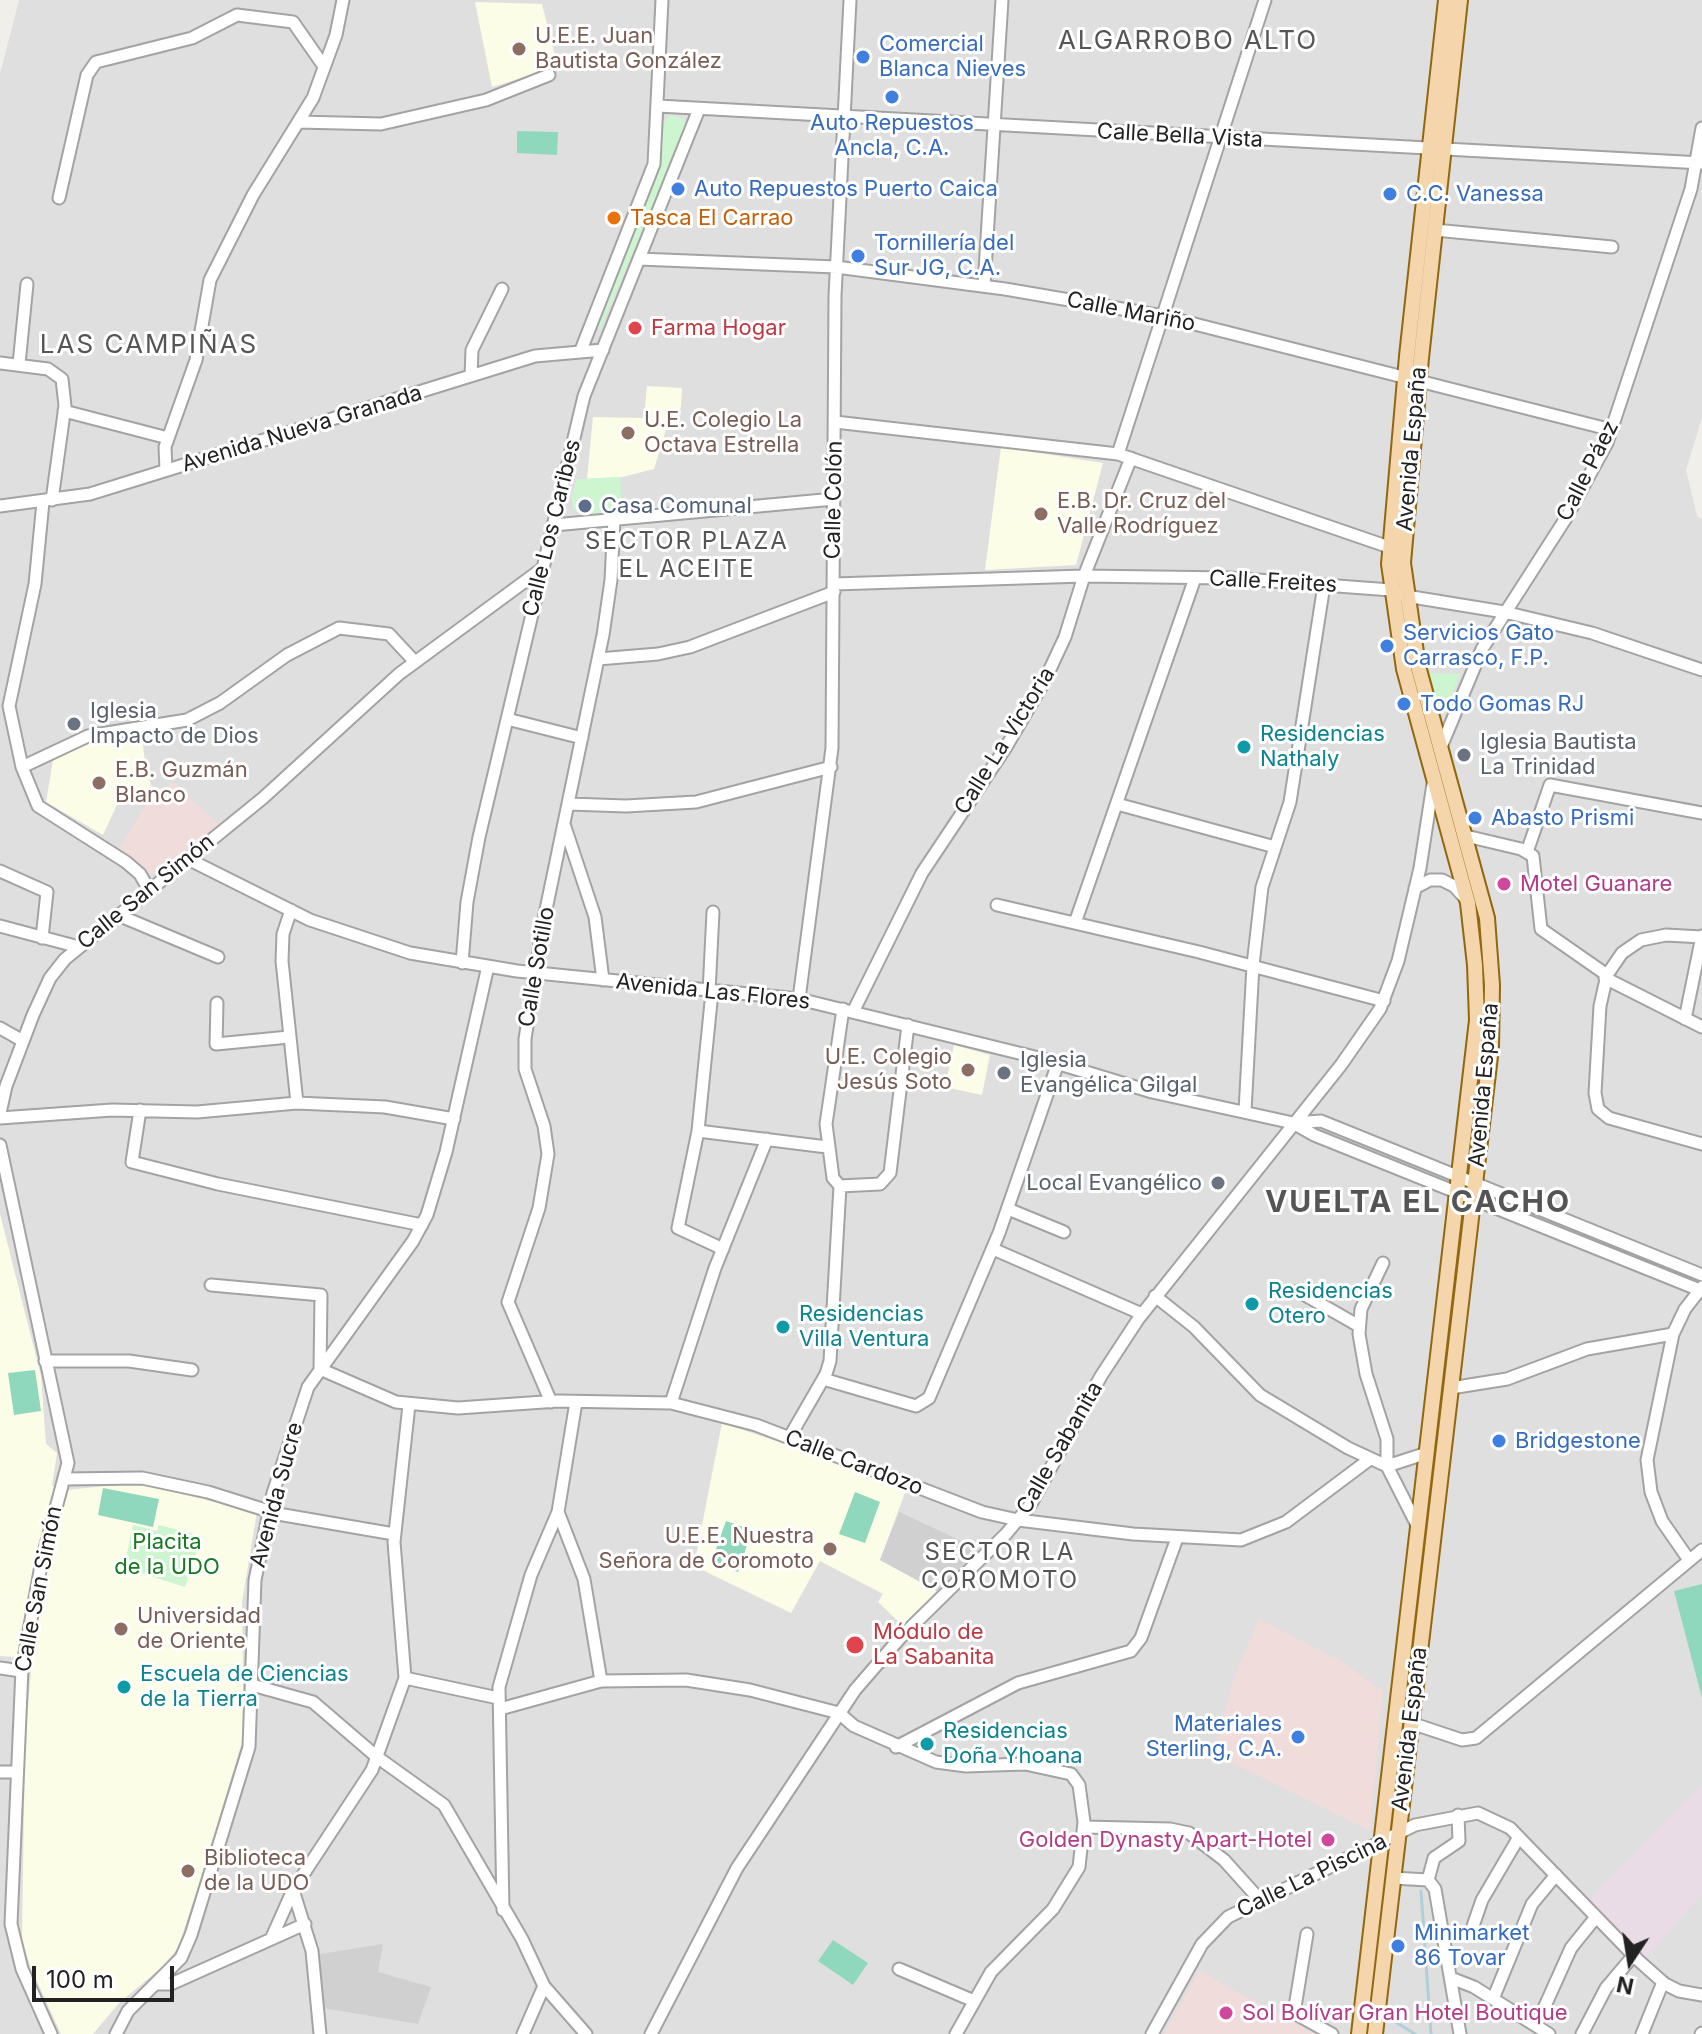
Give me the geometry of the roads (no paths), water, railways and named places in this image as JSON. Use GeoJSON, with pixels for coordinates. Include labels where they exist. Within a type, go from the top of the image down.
{"type":"FeatureCollection","features":[{"type":"Feature","properties":{"kind":"main road","name":"Avenida España"},"geometry":{"type":"LineString","coordinates":[[1359,2034],[1477,1020],[1468,903],[1404,669],[1391,590],[1389,547],[1435,230],[1446,0]]}},
{"type":"Feature","properties":{"kind":"main road","name":"Avenida España"},"geometry":{"type":"LineString","coordinates":[[1375,2034],[1489,1076],[1493,1005],[1487,918],[1418,666],[1406,596],[1403,533],[1412,377],[1437,150],[1460,0]]}},
{"type":"Feature","properties":{"kind":"main road"},"geometry":{"type":"LineString","coordinates":[[1427,1453],[1443,1451]]}},
{"type":"Feature","properties":{"kind":"street"},"geometry":{"type":"LineString","coordinates":[[166,470],[168,438],[196,360],[205,299],[214,270],[253,195],[313,98],[336,35],[343,0]]}},
{"type":"Feature","properties":{"kind":"street"},"geometry":{"type":"LineString","coordinates":[[581,350],[654,164],[662,0]]}},
{"type":"Feature","properties":{"kind":"street","name":"Calle Colón"},"geometry":{"type":"LineString","coordinates":[[799,999],[831,767],[836,267],[850,0]]}},
{"type":"Feature","properties":{"kind":"street"},"geometry":{"type":"LineString","coordinates":[[984,286],[1002,0]]}},
{"type":"Feature","properties":{"kind":"street"},"geometry":{"type":"LineString","coordinates":[[1118,454],[1265,0]]}},
{"type":"Feature","properties":{"kind":"street"},"geometry":{"type":"LineString","coordinates":[[59,198],[87,75],[96,62],[192,38],[237,15],[293,22],[323,65]]}},
{"type":"Feature","properties":{"kind":"street"},"geometry":{"type":"LineString","coordinates":[[298,122],[381,124],[486,100],[549,75]]}},
{"type":"Feature","properties":{"kind":"street","name":"Calle Bella Vista"},"geometry":{"type":"LineString","coordinates":[[658,106],[1699,163]]}},
{"type":"Feature","properties":{"kind":"street","name":"Calle Los Caribes"},"geometry":{"type":"LineString","coordinates":[[462,963],[468,888],[584,396],[699,109]]}},
{"type":"Feature","properties":{"kind":"street","name":"Calle Páez"},"geometry":{"type":"LineString","coordinates":[[1441,747],[1473,666],[1504,612],[1566,518],[1612,430],[1699,163],[1702,128]]}},
{"type":"Feature","properties":{"kind":"street"},"geometry":{"type":"LineString","coordinates":[[1435,230],[1612,247]]}},
{"type":"Feature","properties":{"kind":"street","name":"Calle Mariño"},"geometry":{"type":"LineString","coordinates":[[639,259],[836,267],[984,286],[1163,316],[1612,430]]}},
{"type":"Feature","properties":{"kind":"street"},"geometry":{"type":"LineString","coordinates":[[19,364],[27,284]]}},
{"type":"Feature","properties":{"kind":"street"},"geometry":{"type":"LineString","coordinates":[[471,376],[472,350],[502,289]]}},
{"type":"Feature","properties":{"kind":"street","name":"Avenida Nueva Granada"},"geometry":{"type":"LineString","coordinates":[[0,506],[90,494],[535,356],[603,350]]}},
{"type":"Feature","properties":{"kind":"street"},"geometry":{"type":"LineString","coordinates":[[0,363],[48,369],[60,375],[64,387],[64,411],[37,570],[5,721],[38,806],[126,862],[140,874],[149,890]]}},
{"type":"Feature","properties":{"kind":"street"},"geometry":{"type":"LineString","coordinates":[[64,411],[168,438]]}},
{"type":"Feature","properties":{"kind":"street"},"geometry":{"type":"LineString","coordinates":[[835,422],[1118,454],[1389,547]]}},
{"type":"Feature","properties":{"kind":"street","name":"Calle La Victoria"},"geometry":{"type":"LineString","coordinates":[[840,1186],[833,1178],[827,1147],[828,1102],[848,1011],[922,873],[1006,747],[1044,682],[1065,637],[1084,576],[1131,458]]}},
{"type":"Feature","properties":{"kind":"street"},"geometry":{"type":"LineString","coordinates":[[554,525],[834,499]]}},
{"type":"Feature","properties":{"kind":"street","name":"Calle Sotillo"},"geometry":{"type":"LineString","coordinates":[[551,1402],[508,1302],[539,1208],[547,1168],[544,1126],[525,1069],[535,973],[611,580],[614,519]]}},
{"type":"Feature","properties":{"kind":"street","name":"Calle San Simón"},"geometry":{"type":"LineString","coordinates":[[0,1116],[23,1041],[50,978],[79,947],[263,798],[415,662],[544,567]]}},
{"type":"Feature","properties":{"kind":"street","name":"Calle Freites"},"geometry":{"type":"LineString","coordinates":[[598,659],[658,654],[690,647],[834,588],[1084,576],[1195,578],[1391,590],[1406,596],[1504,612],[1624,642],[1702,670]]}},
{"type":"Feature","properties":{"kind":"street"},"geometry":{"type":"LineString","coordinates":[[1075,923],[1195,578]]}},
{"type":"Feature","properties":{"kind":"street"},"geometry":{"type":"LineString","coordinates":[[1245,1111],[1253,965],[1262,887],[1290,802],[1324,585]]}},
{"type":"Feature","properties":{"kind":"street"},"geometry":{"type":"LineString","coordinates":[[22,767],[88,736],[187,720],[220,703],[287,655],[339,628],[389,634],[415,662]]}},
{"type":"Feature","properties":{"kind":"street"},"geometry":{"type":"LineString","coordinates":[[507,719],[582,738]]}},
{"type":"Feature","properties":{"kind":"street"},"geometry":{"type":"LineString","coordinates":[[569,804],[626,806],[696,802],[831,767]]}},
{"type":"Feature","properties":{"kind":"street","name":"Calle Sabanita"},"geometry":{"type":"LineString","coordinates":[[651,2034],[737,1868],[839,1713],[900,1638],[1031,1504],[1101,1376],[1142,1314],[1341,1065],[1384,1001],[1393,979],[1415,888],[1431,810],[1433,775]]}},
{"type":"Feature","properties":{"kind":"street"},"geometry":{"type":"LineString","coordinates":[[1527,852],[1550,785],[1702,813]]}},
{"type":"Feature","properties":{"kind":"street"},"geometry":{"type":"LineString","coordinates":[[1117,804],[1275,847]]}},
{"type":"Feature","properties":{"kind":"street"},"geometry":{"type":"LineString","coordinates":[[565,827],[595,917],[603,980]]}},
{"type":"Feature","properties":{"kind":"street"},"geometry":{"type":"LineString","coordinates":[[1466,836],[1527,852],[1535,861],[1541,929],[1606,976],[1702,1027]]}},
{"type":"Feature","properties":{"kind":"street","name":"Avenida Las Flores"},"geometry":{"type":"LineString","coordinates":[[188,859],[333,930],[385,947],[462,963],[535,973],[799,999],[1058,1063],[1152,1092],[1293,1123],[1701,1289]]}},
{"type":"Feature","properties":{"kind":"street"},"geometry":{"type":"LineString","coordinates":[[0,871],[47,892],[42,938]]}},
{"type":"Feature","properties":{"kind":"street"},"geometry":{"type":"LineString","coordinates":[[1415,888],[1430,880],[1442,880],[1454,886],[1468,903]]}},
{"type":"Feature","properties":{"kind":"street"},"geometry":{"type":"LineString","coordinates":[[997,905],[1253,965],[1384,1001]]}},
{"type":"Feature","properties":{"kind":"street"},"geometry":{"type":"LineString","coordinates":[[291,910],[281,947],[297,1103]]}},
{"type":"Feature","properties":{"kind":"street"},"geometry":{"type":"LineString","coordinates":[[713,912],[710,992],[698,1131],[678,1228],[723,1249]]}},
{"type":"Feature","properties":{"kind":"street"},"geometry":{"type":"LineString","coordinates":[[118,915],[218,957]]}},
{"type":"Feature","properties":{"kind":"street"},"geometry":{"type":"LineString","coordinates":[[0,926],[79,947]]}},
{"type":"Feature","properties":{"kind":"street"},"geometry":{"type":"LineString","coordinates":[[1685,1019],[1702,936],[1666,935],[1641,940],[1622,953],[1606,976],[1600,1006],[1595,1093],[1598,1109],[1620,1122],[1702,1144]]}},
{"type":"Feature","properties":{"kind":"street","name":"Avenida Sucre"},"geometry":{"type":"LineString","coordinates":[[116,2034],[128,2011],[158,1984],[186,1947],[249,1747],[252,1612],[268,1511],[303,1397],[422,1225],[454,1119],[488,966]]}},
{"type":"Feature","properties":{"kind":"street"},"geometry":{"type":"LineString","coordinates":[[217,1003],[216,1044],[289,1037]]}},
{"type":"Feature","properties":{"kind":"street"},"geometry":{"type":"LineString","coordinates":[[789,1438],[830,1361],[840,1186],[880,1184],[890,1173],[908,1025]]}},
{"type":"Feature","properties":{"kind":"street"},"geometry":{"type":"LineString","coordinates":[[0,1028],[23,1041]]}},
{"type":"Feature","properties":{"kind":"street"},"geometry":{"type":"LineString","coordinates":[[823,1379],[909,1404],[925,1403],[944,1368],[993,1249],[1058,1063]]}},
{"type":"Feature","properties":{"kind":"street"},"geometry":{"type":"LineString","coordinates":[[0,1116],[140,1110],[197,1112],[297,1103],[385,1107],[454,1119]]}},
{"type":"Feature","properties":{"kind":"street"},"geometry":{"type":"LineString","coordinates":[[140,1110],[132,1162],[218,1184],[422,1225]]}},
{"type":"Feature","properties":{"kind":"street","name":"Avenida Las Flores"},"geometry":{"type":"LineString","coordinates":[[1293,1123],[1321,1121],[1702,1275]]}},
{"type":"Feature","properties":{"kind":"street"},"geometry":{"type":"LineString","coordinates":[[698,1131],[827,1147]]}},
{"type":"Feature","properties":{"kind":"street"},"geometry":{"type":"LineString","coordinates":[[671,1403],[723,1249],[767,1139]]}},
{"type":"Feature","properties":{"kind":"street","name":"Calle San Simón"},"geometry":{"type":"LineString","coordinates":[[0,1145],[67,1455],[64,1479],[42,1560],[21,1671],[12,1935],[22,1969],[51,2034]]}},
{"type":"Feature","properties":{"kind":"street"},"geometry":{"type":"LineString","coordinates":[[1008,1209],[1064,1232]]}},
{"type":"Feature","properties":{"kind":"street"},"geometry":{"type":"LineString","coordinates":[[993,1249],[1142,1314]]}},
{"type":"Feature","properties":{"kind":"street"},"geometry":{"type":"LineString","coordinates":[[1383,1263],[1361,1309],[1359,1326],[1366,1374],[1387,1439],[1387,1466],[1418,1528]]}},
{"type":"Feature","properties":{"kind":"street"},"geometry":{"type":"LineString","coordinates":[[211,1285],[321,1295],[320,1369]]}},
{"type":"Feature","properties":{"kind":"street"},"geometry":{"type":"LineString","coordinates":[[1689,1560],[1662,1521],[1648,1476],[1649,1443],[1673,1334],[1701,1289]]}},
{"type":"Feature","properties":{"kind":"street"},"geometry":{"type":"LineString","coordinates":[[1298,1291],[1359,1326]]}},
{"type":"Feature","properties":{"kind":"street"},"geometry":{"type":"LineString","coordinates":[[1155,1296],[1194,1327],[1260,1395],[1370,1459],[1387,1466],[1427,1453]]}},
{"type":"Feature","properties":{"kind":"street"},"geometry":{"type":"LineString","coordinates":[[1451,1388],[1507,1379],[1587,1349],[1673,1334]]}},
{"type":"Feature","properties":{"kind":"street"},"geometry":{"type":"LineString","coordinates":[[45,1361],[129,1361],[192,1370]]}},
{"type":"Feature","properties":{"kind":"street","name":"Calle Cardozo"},"geometry":{"type":"LineString","coordinates":[[320,1369],[409,1405],[501,1407],[551,1402],[671,1403],[738,1420],[982,1512],[1018,1520],[1177,1538],[1232,1542],[1262,1534],[1293,1517],[1370,1459]]}},
{"type":"Feature","properties":{"kind":"street"},"geometry":{"type":"LineString","coordinates":[[503,1910],[499,1703],[527,1587],[558,1512],[576,1402]]}},
{"type":"Feature","properties":{"kind":"street"},"geometry":{"type":"LineString","coordinates":[[272,1937],[293,1890],[377,1757],[405,1678],[394,1534],[409,1405]]}},
{"type":"Feature","properties":{"kind":"street"},"geometry":{"type":"LineString","coordinates":[[64,1479],[142,1478],[208,1492],[268,1511],[394,1534]]}},
{"type":"Feature","properties":{"kind":"street"},"geometry":{"type":"LineString","coordinates":[[558,1512],[584,1579],[601,1681]]}},
{"type":"Feature","properties":{"kind":"street"},"geometry":{"type":"LineString","coordinates":[[896,1747],[1018,1683],[1131,1651],[1141,1638],[1177,1538]]}},
{"type":"Feature","properties":{"kind":"street"},"geometry":{"type":"LineString","coordinates":[[1411,1723],[1452,1737],[1476,1738],[1702,1550]]}},
{"type":"Feature","properties":{"kind":"street"},"geometry":{"type":"LineString","coordinates":[[0,1668],[21,1671]]}},
{"type":"Feature","properties":{"kind":"street"},"geometry":{"type":"LineString","coordinates":[[405,1678],[499,1703],[601,1681],[660,1678],[719,1685],[839,1713],[854,1726],[919,1757],[950,1764],[1025,1764],[1067,1771],[1079,1785],[1084,1827],[1082,1860],[1053,1909],[998,1963],[956,2034]]}},
{"type":"Feature","properties":{"kind":"street"},"geometry":{"type":"LineString","coordinates":[[252,1685],[313,1702],[377,1757],[450,1812],[544,1986],[586,2034]]}},
{"type":"Feature","properties":{"kind":"street"},"geometry":{"type":"LineString","coordinates":[[0,1772],[17,1772]]}},
{"type":"Feature","properties":{"kind":"street"},"geometry":{"type":"LineString","coordinates":[[1428,1880],[1434,1858],[1459,1841],[1458,1815]]}},
{"type":"Feature","properties":{"kind":"street","name":"Calle La Piscina"},"geometry":{"type":"LineString","coordinates":[[1152,2034],[1209,1934],[1228,1917],[1427,1821],[1458,1815],[1489,1815],[1519,1837],[1633,1956],[1663,1982],[1679,1991],[1702,1995]]}},
{"type":"Feature","properties":{"kind":"street"},"geometry":{"type":"LineString","coordinates":[[1084,1827],[1170,1829],[1189,1833],[1224,1860],[1260,1900]]}},
{"type":"Feature","properties":{"kind":"street"},"geometry":{"type":"LineString","coordinates":[[1472,1929],[1482,1900],[1519,1837]]}},
{"type":"Feature","properties":{"kind":"street"},"geometry":{"type":"LineString","coordinates":[[1493,1999],[1532,1904],[1556,1875]]}},
{"type":"Feature","properties":{"kind":"street"},"geometry":{"type":"LineString","coordinates":[[1393,1878],[1428,1880],[1435,1889],[1460,2034]]}},
{"type":"Feature","properties":{"kind":"street"},"geometry":{"type":"LineString","coordinates":[[293,1890],[312,1951],[320,2034]]}},
{"type":"Feature","properties":{"kind":"street"},"geometry":{"type":"LineString","coordinates":[[1536,2026],[1571,1948],[1596,1917]]}},
{"type":"Feature","properties":{"kind":"street"},"geometry":{"type":"LineString","coordinates":[[158,1984],[171,1984],[305,1924]]}},
{"type":"Feature","properties":{"kind":"street"},"geometry":{"type":"LineString","coordinates":[[1307,1934],[1294,2013],[1332,2034]]}},
{"type":"Feature","properties":{"kind":"street"},"geometry":{"type":"LineString","coordinates":[[1582,2034],[1606,1988],[1633,1956]]}},
{"type":"Feature","properties":{"kind":"street"},"geometry":{"type":"LineString","coordinates":[[899,1969],[974,2001]]}},
{"type":"Feature","properties":{"kind":"street"},"geometry":{"type":"LineString","coordinates":[[1451,1978],[1493,1999],[1549,2034]]}},
{"type":"Feature","properties":{"kind":"street"},"geometry":{"type":"LineString","coordinates":[[1642,2034],[1663,1982]]}},
{"type":"Feature","properties":{"kind":"street"},"geometry":{"type":"LineString","coordinates":[[523,2034],[544,1986]]}},
{"type":"Feature","properties":{"kind":"waterway"},"geometry":{"type":"LineString","coordinates":[[1421,1891],[1431,2034]]}},
{"type":"Feature","properties":{"kind":"waterway"},"geometry":{"type":"LineString","coordinates":[[1389,2018],[1415,2034]]}},
{"type":"Feature","properties":{"kind":"place","name":"U.E.E. Juan Bautista González"},"geometry":{"type":"Point","coordinates":[519,49]}},
{"type":"Feature","properties":{"kind":"place","name":"Comercial Blanca Nieves"},"geometry":{"type":"Point","coordinates":[863,57]}},
{"type":"Feature","properties":{"kind":"place","name":"Auto Repuestos Ancla, C.A."},"geometry":{"type":"Point","coordinates":[892,97]}},
{"type":"Feature","properties":{"kind":"place","name":"Auto Repuestos Puerto Caica"},"geometry":{"type":"Point","coordinates":[678,189]}},
{"type":"Feature","properties":{"kind":"place","name":"C.C. Vanessa"},"geometry":{"type":"Point","coordinates":[1390,194]}},
{"type":"Feature","properties":{"kind":"place","name":"Tasca El Carrao"},"geometry":{"type":"Point","coordinates":[614,218]}},
{"type":"Feature","properties":{"kind":"place","name":"Tornillería del Sur JG, C.A."},"geometry":{"type":"Point","coordinates":[858,256]}},
{"type":"Feature","properties":{"kind":"place","name":"Farma Hogar"},"geometry":{"type":"Point","coordinates":[635,328]}},
{"type":"Feature","properties":{"kind":"place","name":"U.E. Colegio La Octava Estrella"},"geometry":{"type":"Point","coordinates":[628,433]}},
{"type":"Feature","properties":{"kind":"place","name":"Casa Comunal"},"geometry":{"type":"Point","coordinates":[585,506]}},
{"type":"Feature","properties":{"kind":"place","name":"E.B. Dr. Cruz del Valle Rodríguez"},"geometry":{"type":"Point","coordinates":[1041,514]}},
{"type":"Feature","properties":{"kind":"place","name":"Servicios Gato Carrasco, F.P."},"geometry":{"type":"Point","coordinates":[1387,646]}},
{"type":"Feature","properties":{"kind":"place","name":"Todo Gomas RJ"},"geometry":{"type":"Point","coordinates":[1404,704]}},
{"type":"Feature","properties":{"kind":"place","name":"Iglesia Impacto de Dios"},"geometry":{"type":"Point","coordinates":[74,724]}},
{"type":"Feature","properties":{"kind":"place","name":"Residencias Nathaly"},"geometry":{"type":"Point","coordinates":[1244,747]}},
{"type":"Feature","properties":{"kind":"place","name":"Iglesia Bautista La Trinidad"},"geometry":{"type":"Point","coordinates":[1464,755]}},
{"type":"Feature","properties":{"kind":"place","name":"E.B. Guzmán Blanco"},"geometry":{"type":"Point","coordinates":[99,783]}},
{"type":"Feature","properties":{"kind":"place","name":"Abasto Prismi"},"geometry":{"type":"Point","coordinates":[1475,818]}},
{"type":"Feature","properties":{"kind":"place","name":"Motel Guanare"},"geometry":{"type":"Point","coordinates":[1504,884]}},
{"type":"Feature","properties":{"kind":"place","name":"U.E. Colegio Jesús Soto"},"geometry":{"type":"Point","coordinates":[968,1070]}},
{"type":"Feature","properties":{"kind":"place","name":"Iglesia Evangélica Gilgal"},"geometry":{"type":"Point","coordinates":[1004,1073]}},
{"type":"Feature","properties":{"kind":"place","name":"Local Evangélico"},"geometry":{"type":"Point","coordinates":[1218,1183]}},
{"type":"Feature","properties":{"kind":"place","name":"Residencias Otero"},"geometry":{"type":"Point","coordinates":[1252,1304]}},
{"type":"Feature","properties":{"kind":"place","name":"Residencias Villa Ventura"},"geometry":{"type":"Point","coordinates":[783,1327]}},
{"type":"Feature","properties":{"kind":"place","name":"Bridgestone"},"geometry":{"type":"Point","coordinates":[1499,1441]}},
{"type":"Feature","properties":{"kind":"place","name":"U.E.E. Nuestra Señora de Coromoto"},"geometry":{"type":"Point","coordinates":[830,1549]}},
{"type":"Feature","properties":{"kind":"place","name":"Universidad de Oriente"},"geometry":{"type":"Point","coordinates":[121,1629]}},
{"type":"Feature","properties":{"kind":"place","name":"Módulo de La Sabanita"},"geometry":{"type":"Point","coordinates":[855,1645]}},
{"type":"Feature","properties":{"kind":"place","name":"Escuela de Ciencias de la Tierra"},"geometry":{"type":"Point","coordinates":[124,1687]}},
{"type":"Feature","properties":{"kind":"place","name":"Materiales Sterling, C.A."},"geometry":{"type":"Point","coordinates":[1298,1737]}},
{"type":"Feature","properties":{"kind":"place","name":"Residencias Doña Yhoana"},"geometry":{"type":"Point","coordinates":[927,1744]}},
{"type":"Feature","properties":{"kind":"place","name":"Golden Dynasty Apart-Hotel"},"geometry":{"type":"Point","coordinates":[1328,1840]}},
{"type":"Feature","properties":{"kind":"place","name":"Biblioteca de la UDO"},"geometry":{"type":"Point","coordinates":[188,1871]}},
{"type":"Feature","properties":{"kind":"place","name":"Minimarket 86 Tovar"},"geometry":{"type":"Point","coordinates":[1398,1946]}},
{"type":"Feature","properties":{"kind":"place","name":"Sol Bolívar Gran Hotel Boutique"},"geometry":{"type":"Point","coordinates":[1226,2013]}},
{"type":"Feature","properties":{"kind":"district","name":"ALGARROBO ALTO"},"geometry":{"type":"Point","coordinates":[1188,41]}},
{"type":"Feature","properties":{"kind":"district","name":"LAS CAMPIÑAS"},"geometry":{"type":"Point","coordinates":[149,345]}},
{"type":"Feature","properties":{"kind":"district","name":"SECTOR PLAZA EL ACEITE"},"geometry":{"type":"Point","coordinates":[687,556]}},
{"type":"Feature","properties":{"kind":"district","name":"VUELTA EL CACHO"},"geometry":{"type":"Point","coordinates":[1418,1203]}},
{"type":"Feature","properties":{"kind":"district","name":"SECTOR LA COROMOTO"},"geometry":{"type":"Point","coordinates":[1000,1567]}},
{"type":"Feature","properties":{"kind":"park label","name":"Placita de la UDO"},"geometry":{"type":"Point","coordinates":[167,1554]}}]}
